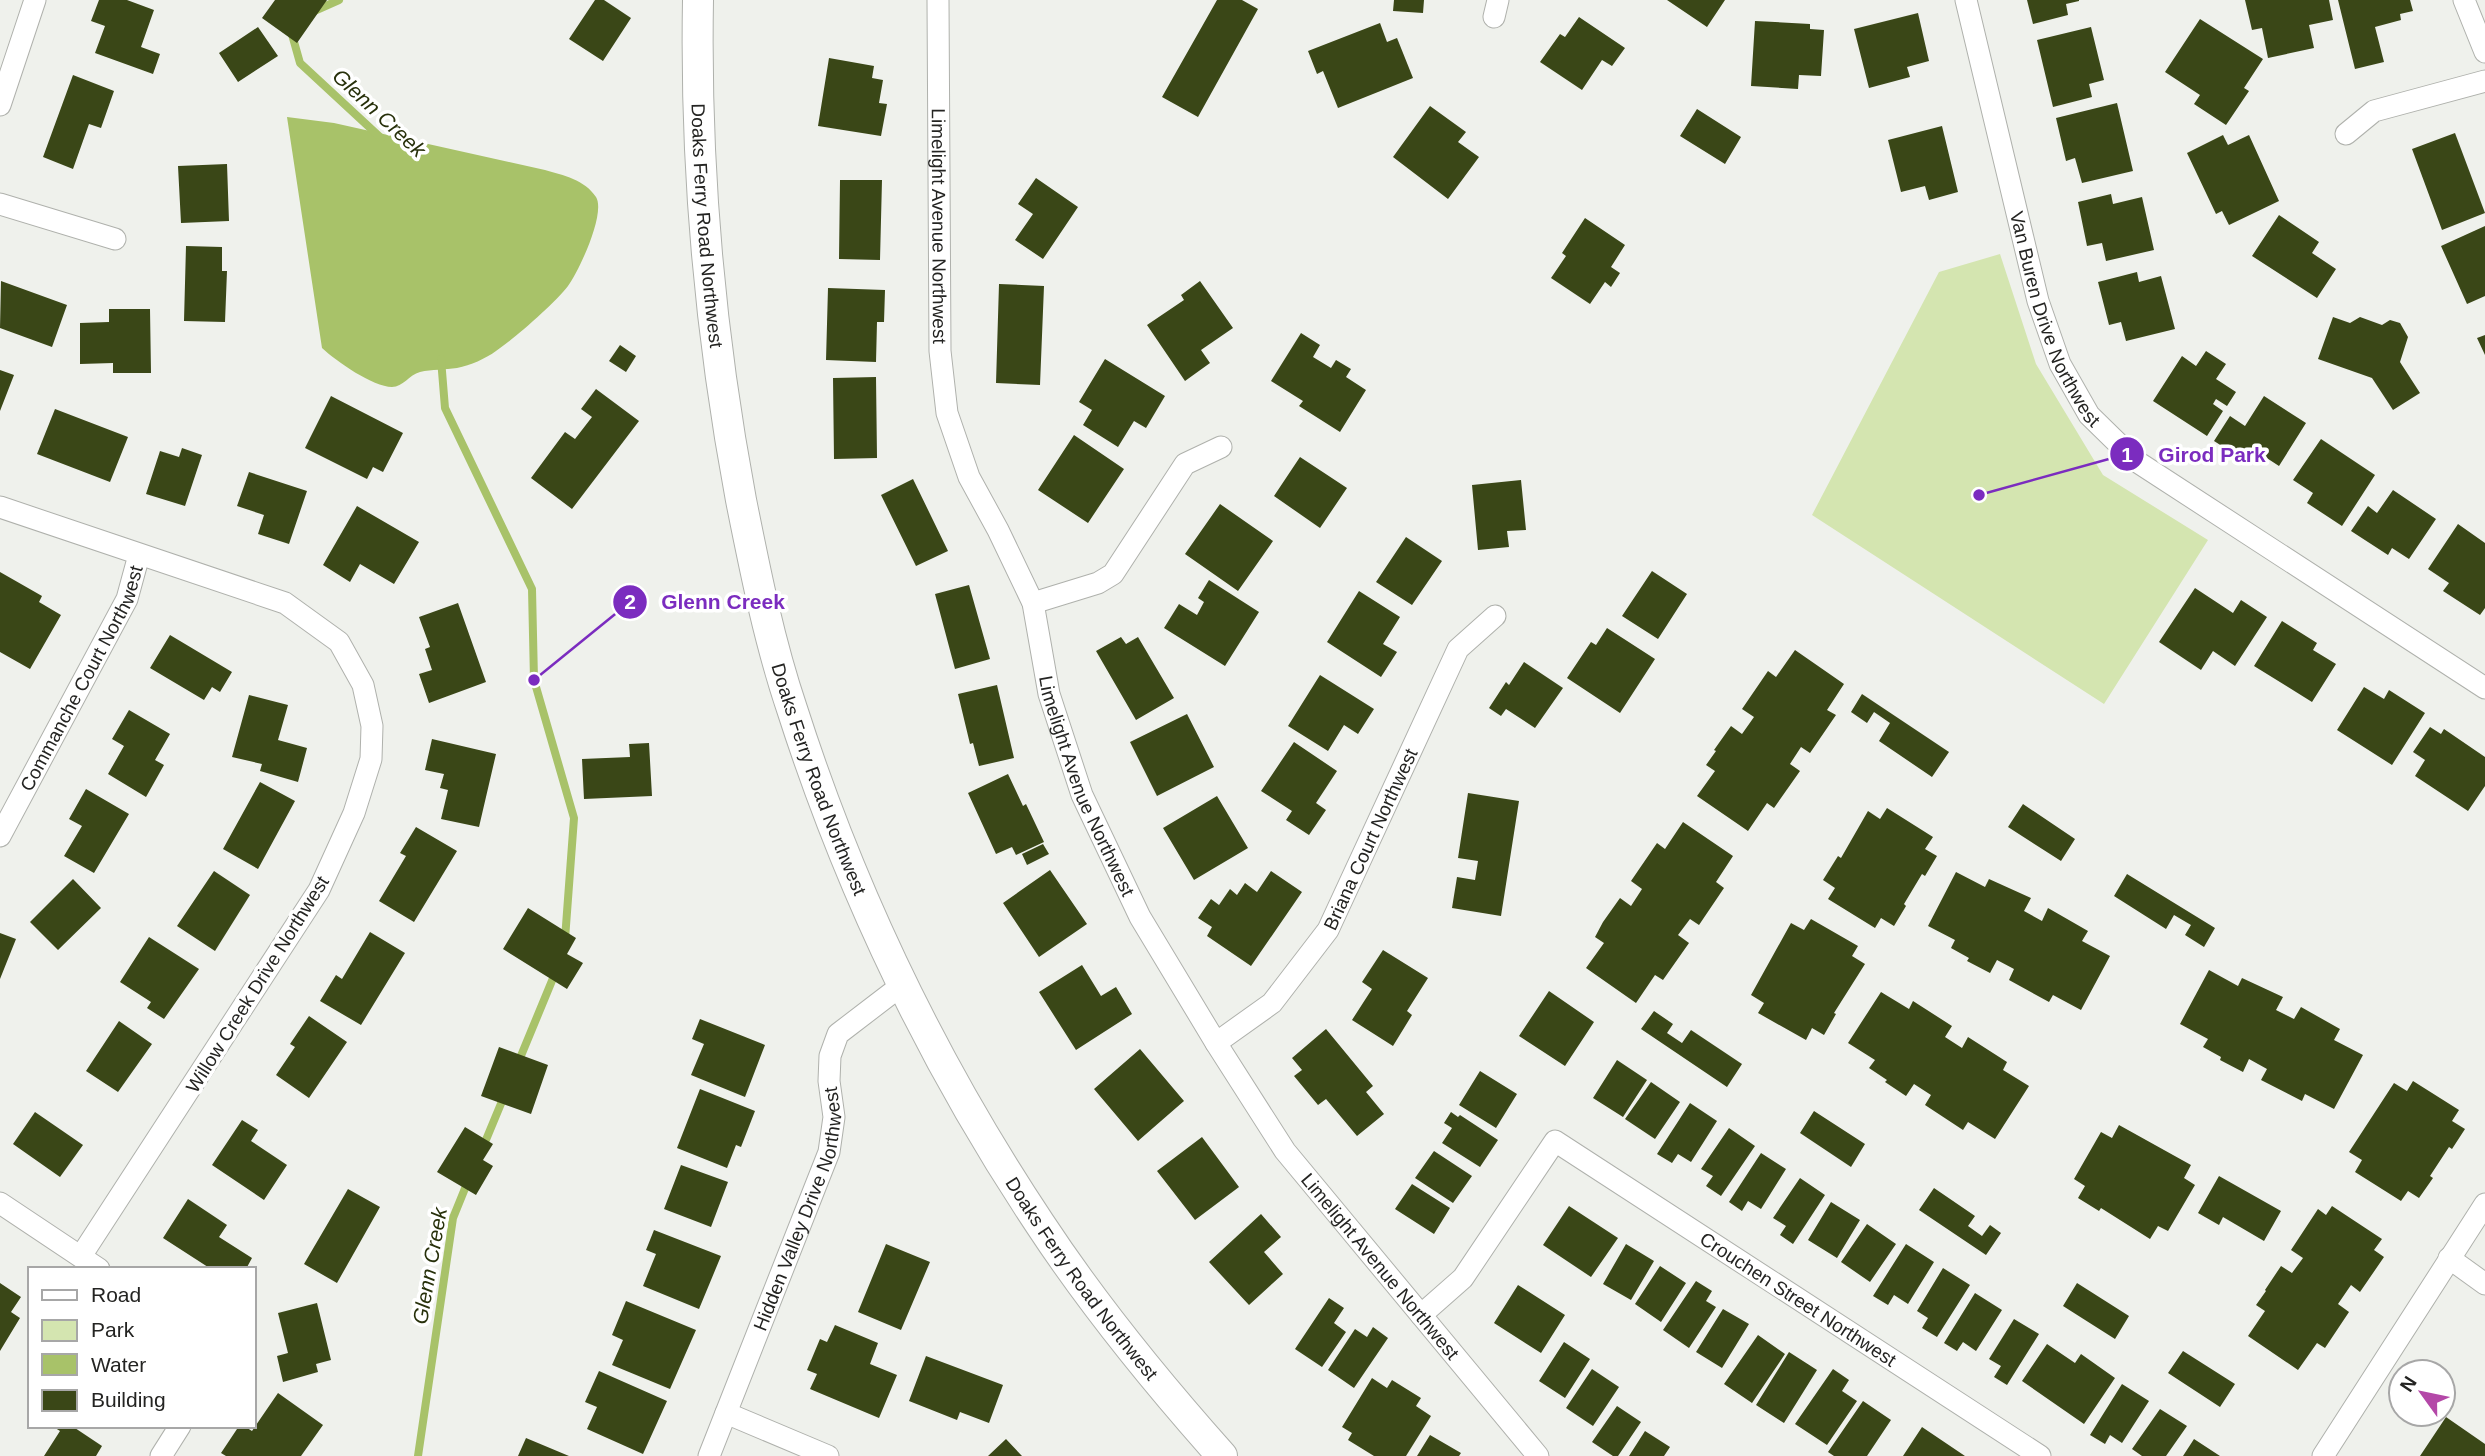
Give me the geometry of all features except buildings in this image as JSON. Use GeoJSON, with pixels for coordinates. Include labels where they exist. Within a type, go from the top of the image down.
{"type":"FeatureCollection","features":[{"type":"Feature","properties":{"kind":"main road","name":"Doaks Ferry Road Northwest"},"geometry":{"type":"LineString","coordinates":[[698,0],[699,130],[712,313],[730,441],[751,554],[791,708],[853,874],[902,985],[961,1095],[1041,1226],[1147,1368],[1222,1456]]}},
{"type":"Feature","properties":{"kind":"street"},"geometry":{"type":"LineString","coordinates":[[0,105],[35,0]]}},
{"type":"Feature","properties":{"kind":"street","name":"Limelight Avenue Northwest"},"geometry":{"type":"LineString","coordinates":[[938,0],[940,351],[947,413],[969,477],[1033,603],[1049,694],[1082,795],[1140,917],[1285,1151],[1538,1456]]}},
{"type":"Feature","properties":{"kind":"street","name":"Van Buren Drive Northwest"},"geometry":{"type":"LineString","coordinates":[[1966,0],[2038,302],[2060,364],[2089,415],[2136,461],[2485,688]]}},
{"type":"Feature","properties":{"kind":"street"},"geometry":{"type":"LineString","coordinates":[[2464,0],[2485,52]]}},
{"type":"Feature","properties":{"kind":"street"},"geometry":{"type":"LineString","coordinates":[[2346,134],[2374,111],[2485,81]]}},
{"type":"Feature","properties":{"kind":"street"},"geometry":{"type":"LineString","coordinates":[[0,204],[115,239]]}},
{"type":"Feature","properties":{"kind":"street"},"geometry":{"type":"LineString","coordinates":[[1033,603],[1098,583],[1113,574],[1185,464],[1222,447]]}},
{"type":"Feature","properties":{"kind":"street","name":"Willow Creek Drive Northwest"},"geometry":{"type":"LineString","coordinates":[[0,507],[285,603],[339,642],[363,685],[372,726],[370,759],[354,813],[319,890],[81,1256]]}},
{"type":"Feature","properties":{"kind":"street","name":"Commanche Court Northwest"},"geometry":{"type":"LineString","coordinates":[[0,836],[127,599],[139,555]]}},
{"type":"Feature","properties":{"kind":"street","name":"Briana Court Northwest"},"geometry":{"type":"LineString","coordinates":[[1216,1043],[1272,1003],[1328,930],[1458,649],[1495,616]]}},
{"type":"Feature","properties":{"kind":"street","name":"Hidden Valley Drive Northwest"},"geometry":{"type":"LineString","coordinates":[[709,1456],[829,1152],[834,1117],[829,1081],[830,1056],[838,1034],[902,985]]}},
{"type":"Feature","properties":{"kind":"street","name":"Crouchen Street Northwest"},"geometry":{"type":"LineString","coordinates":[[1421,1315],[1462,1278],[1555,1141],[2033,1454]]}},
{"type":"Feature","properties":{"kind":"street"},"geometry":{"type":"LineString","coordinates":[[0,1203],[96,1267]]}},
{"type":"Feature","properties":{"kind":"street"},"geometry":{"type":"LineString","coordinates":[[2323,1456],[2485,1204]]}},
{"type":"Feature","properties":{"kind":"street"},"geometry":{"type":"LineString","coordinates":[[2449,1258],[2485,1284]]}},
{"type":"Feature","properties":{"kind":"street"},"geometry":{"type":"LineString","coordinates":[[726,1413],[828,1456]]}},
{"type":"Feature","properties":{"kind":"street"},"geometry":{"type":"LineString","coordinates":[[161,1456],[179,1428]]}},
{"type":"Feature","properties":{"kind":"green space"},"geometry":{"type":"Polygon","coordinates":[[[2000,254],[2036,364],[2103,475],[2208,540],[2104,704],[1812,515],[1939,272],[2000,254]]]}},
{"type":"Feature","properties":{"kind":"water"},"geometry":{"type":"Polygon","coordinates":[[[287,117],[334,123],[545,170],[580,182],[596,197],[598,205],[590,242],[573,279],[534,320],[483,359],[457,368],[420,372],[392,387],[365,378],[322,348],[287,117]]]}},
{"type":"Feature","properties":{"kind":"waterway","name":"Glenn Creek"},"geometry":{"type":"LineString","coordinates":[[312,12],[339,0]]}},
{"type":"Feature","properties":{"kind":"waterway","name":"Glenn Creek"},"geometry":{"type":"LineString","coordinates":[[291,31],[300,63],[381,138]]}},
{"type":"Feature","properties":{"kind":"waterway","name":"Glenn Creek"},"geometry":{"type":"LineString","coordinates":[[441,359],[445,408],[532,589],[534,680],[574,818],[565,939]]}},
{"type":"Feature","properties":{"kind":"waterway","name":"Glenn Creek"},"geometry":{"type":"LineString","coordinates":[[518,1063],[556,971]]}},
{"type":"Feature","properties":{"kind":"waterway","name":"Glenn Creek"},"geometry":{"type":"LineString","coordinates":[[483,1147],[505,1094]]}},
{"type":"Feature","properties":{"kind":"waterway","name":"Glenn Creek"},"geometry":{"type":"LineString","coordinates":[[418,1456],[453,1218],[468,1181]]}},
{"type":"Feature","properties":{"kind":"place","name":"Girod Park"},"geometry":{"type":"Point","coordinates":[1979,495]}},
{"type":"Feature","properties":{"kind":"place","name":"Glenn Creek"},"geometry":{"type":"Point","coordinates":[534,680]}}]}
